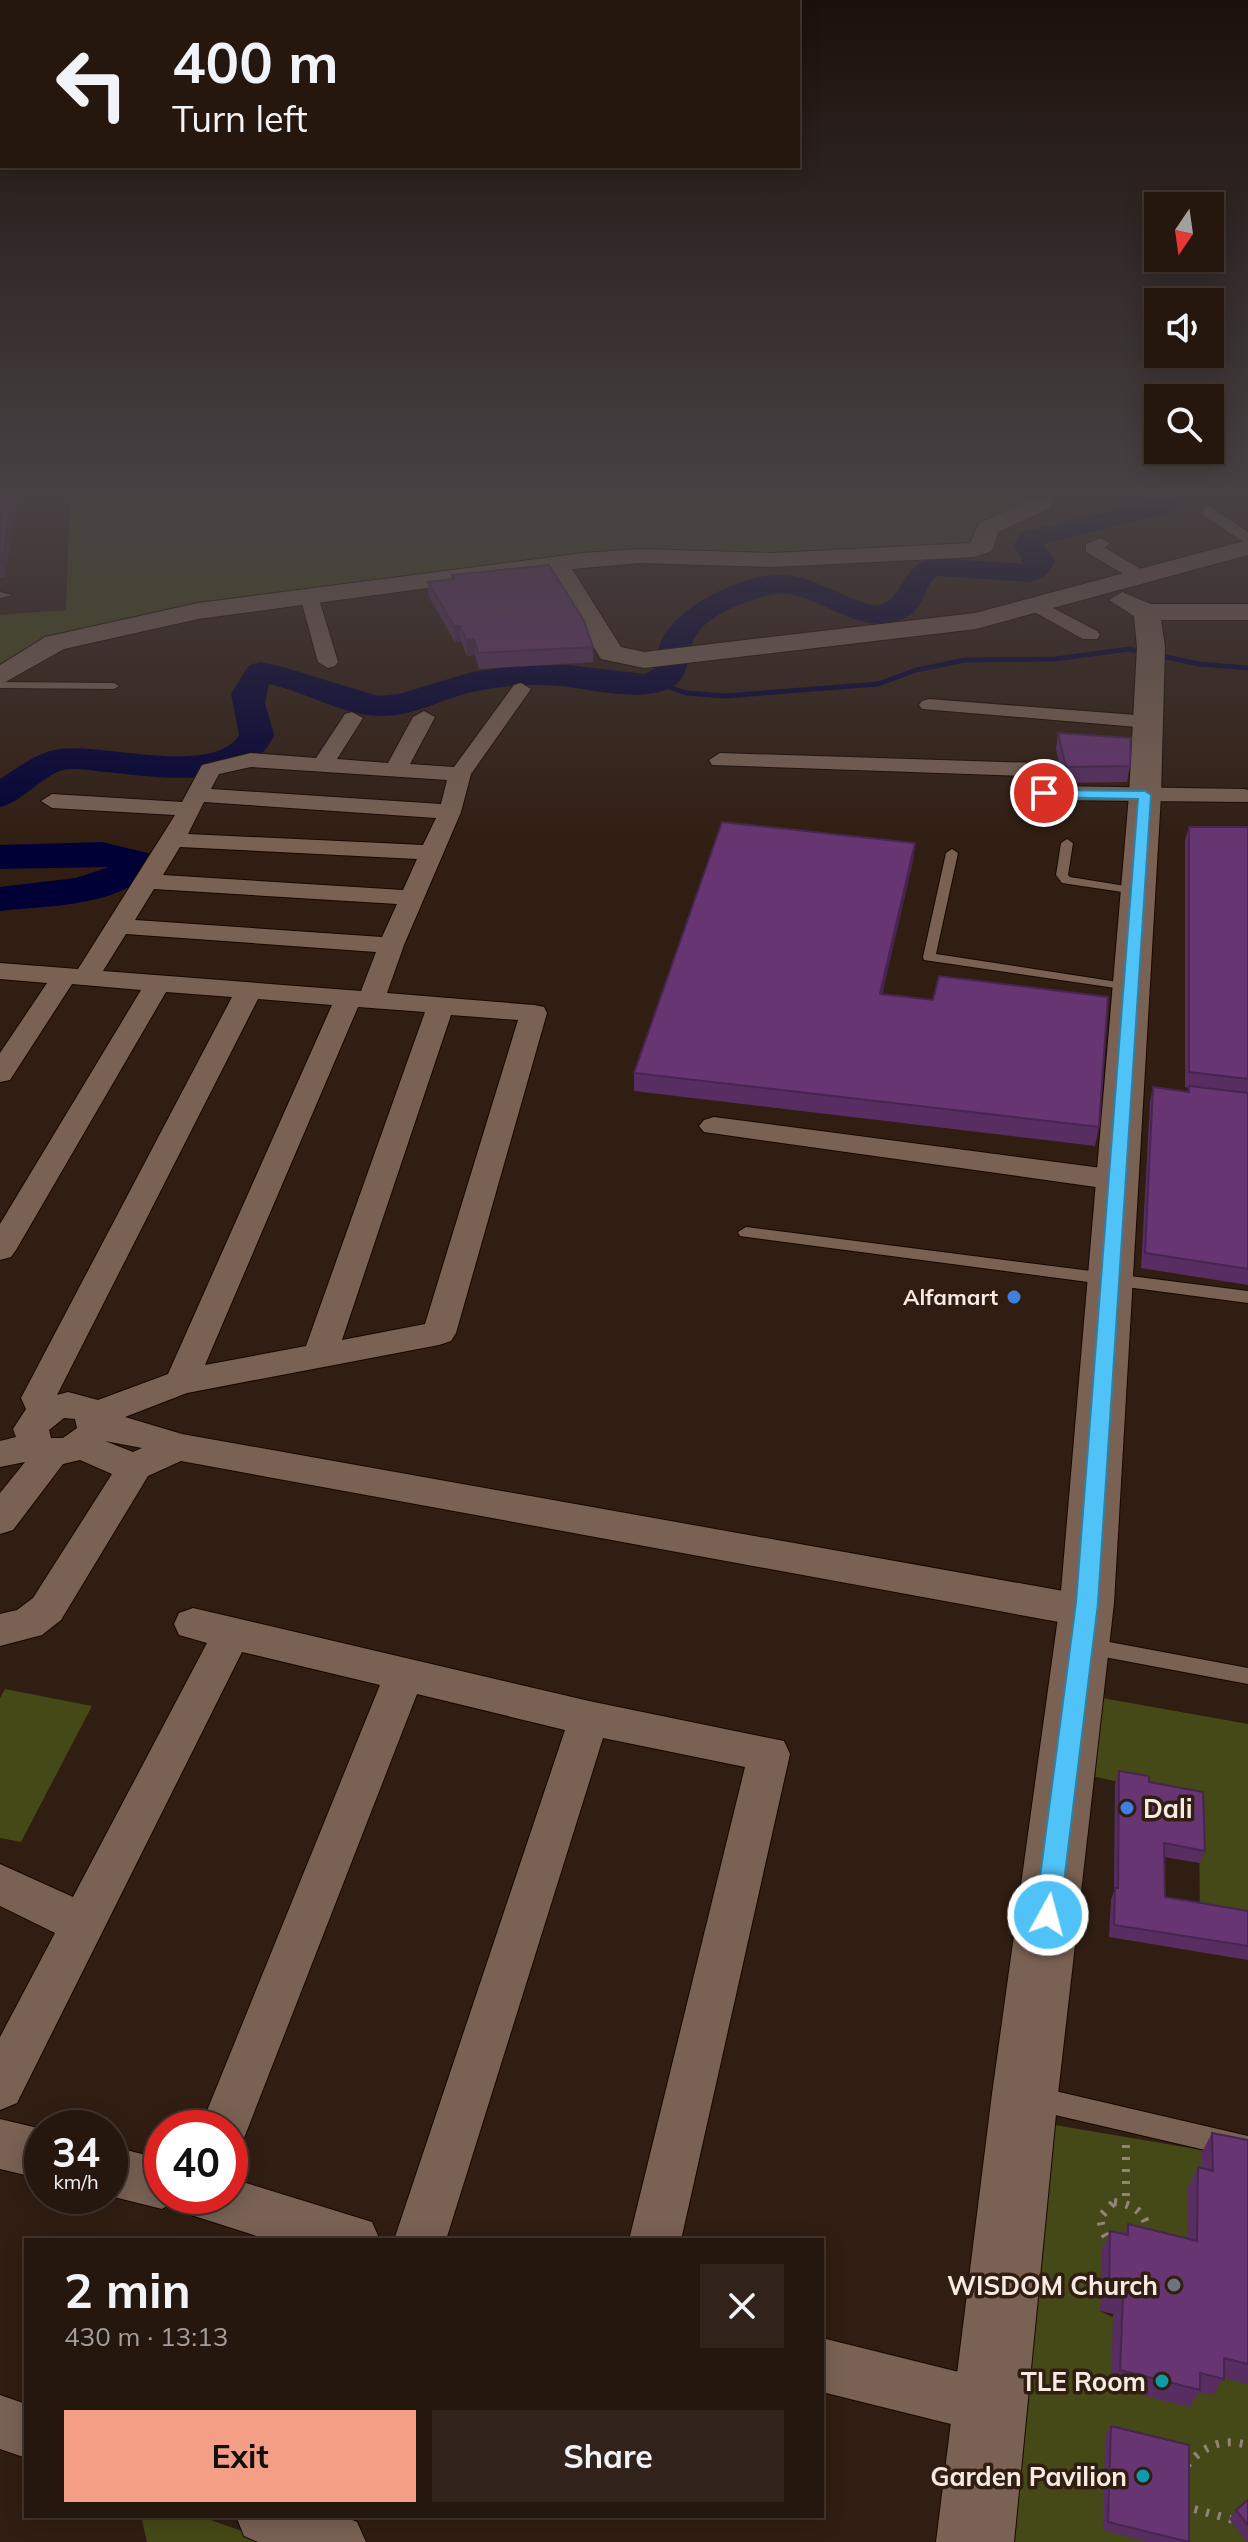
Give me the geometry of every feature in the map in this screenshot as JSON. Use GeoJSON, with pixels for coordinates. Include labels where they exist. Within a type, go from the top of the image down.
{"type":"FeatureCollection","features":[{"type":"Feature","properties":{"kind":"street"},"geometry":{"type":"LineString","coordinates":[[0,677],[55,643],[208,610]]}},
{"type":"Feature","properties":{"kind":"street"},"geometry":{"type":"LineString","coordinates":[[313,610],[328,662]]}},
{"type":"Feature","properties":{"kind":"street"},"geometry":{"type":"LineString","coordinates":[[584,610],[611,653],[631,659],[976,621],[1019,610]]}},
{"type":"Feature","properties":{"kind":"street"},"geometry":{"type":"LineString","coordinates":[[1044,610],[1090,635]]}},
{"type":"Feature","properties":{"kind":"street"},"geometry":{"type":"LineString","coordinates":[[975,2542],[1025,2094],[1084,1628],[1117,1180],[1134,1089],[1131,988],[1149,722],[1150,639],[1118,610]]}},
{"type":"Feature","properties":{"kind":"street"},"geometry":{"type":"LineString","coordinates":[[1150,639],[1248,612]]}},
{"type":"Feature","properties":{"kind":"street"},"geometry":{"type":"LineString","coordinates":[[181,1382],[360,1000],[391,945],[450,812],[460,774],[521,689]]}},
{"type":"Feature","properties":{"kind":"street"},"geometry":{"type":"LineString","coordinates":[[929,705],[1149,722]]}},
{"type":"Feature","properties":{"kind":"street"},"geometry":{"type":"LineString","coordinates":[[396,769],[424,717]]}},
{"type":"Feature","properties":{"kind":"street"},"geometry":{"type":"LineString","coordinates":[[323,764],[352,718]]}},
{"type":"Feature","properties":{"kind":"street"},"geometry":{"type":"LineString","coordinates":[[0,1074],[116,926],[173,840],[210,770],[251,760],[460,774]]}},
{"type":"Feature","properties":{"kind":"street"},"geometry":{"type":"LineString","coordinates":[[720,760],[1036,770],[1044,793],[1244,796]]}},
{"type":"Feature","properties":{"kind":"street"},"geometry":{"type":"LineString","coordinates":[[52,801],[195,802],[450,812]]}},
{"type":"Feature","properties":{"kind":"street"},"geometry":{"type":"LineString","coordinates":[[173,840],[432,853]]}},
{"type":"Feature","properties":{"kind":"street"},"geometry":{"type":"LineString","coordinates":[[147,881],[411,898]]}},
{"type":"Feature","properties":{"kind":"street"},"geometry":{"type":"LineString","coordinates":[[116,926],[391,945]]}},
{"type":"Feature","properties":{"kind":"street"},"geometry":{"type":"LineString","coordinates":[[0,971],[248,992],[442,1003],[534,1013],[439,1333],[181,1382],[73,1437],[0,1520]]}},
{"type":"Feature","properties":{"kind":"street"},"geometry":{"type":"LineString","coordinates":[[0,1250],[158,983]]}},
{"type":"Feature","properties":{"kind":"street"},"geometry":{"type":"LineString","coordinates":[[45,1412],[38,1398],[248,992]]}},
{"type":"Feature","properties":{"kind":"street"},"geometry":{"type":"LineString","coordinates":[[320,1355],[442,1003]]}},
{"type":"Feature","properties":{"kind":"street"},"geometry":{"type":"LineString","coordinates":[[714,1126],[1117,1180]]}},
{"type":"Feature","properties":{"kind":"street"},"geometry":{"type":"LineString","coordinates":[[73,1437],[79,1405],[45,1412],[31,1429],[73,1437],[106,1459],[135,1466]]}},
{"type":"Feature","properties":{"kind":"street"},"geometry":{"type":"LineString","coordinates":[[0,1454],[73,1437],[134,1431],[178,1447],[1084,1628]]}},
{"type":"Feature","properties":{"kind":"street"},"geometry":{"type":"LineString","coordinates":[[0,1630],[28,1624],[47,1609],[135,1466],[178,1447]]}},
{"type":"Feature","properties":{"kind":"street"},"geometry":{"type":"LineString","coordinates":[[0,2086],[83,1924],[212,1630],[405,1672],[589,1718],[769,1754],[655,2238]]}},
{"type":"Feature","properties":{"kind":"street"},"geometry":{"type":"LineString","coordinates":[[231,2110],[405,1672]]}},
{"type":"Feature","properties":{"kind":"street"},"geometry":{"type":"LineString","coordinates":[[421,2238],[589,1718]]}},
{"type":"Feature","properties":{"kind":"street"},"geometry":{"type":"LineString","coordinates":[[0,1884],[83,1924]]}},
{"type":"Feature","properties":{"kind":"street"},"geometry":{"type":"LineString","coordinates":[[0,2144],[24,2150]]}},
{"type":"Feature","properties":{"kind":"street"},"geometry":{"type":"LineString","coordinates":[[248,2208],[347,2238]]}},
{"type":"Feature","properties":{"kind":"street"},"geometry":{"type":"LineString","coordinates":[[824,2365],[991,2407]]}},
{"type":"Feature","properties":{"kind":"street"},"geometry":{"type":"LineString","coordinates":[[0,2422],[24,2430]]}},
{"type":"Feature","properties":{"kind":"street"},"geometry":{"type":"LineString","coordinates":[[270,2518],[337,2542]]}},
{"type":"Feature","properties":{"kind":"lane"},"geometry":{"type":"LineString","coordinates":[[0,685],[114,686]]}},
{"type":"Feature","properties":{"kind":"lane"},"geometry":{"type":"LineString","coordinates":[[1067,843],[1062,875],[1066,880],[1138,892]]}},
{"type":"Feature","properties":{"kind":"lane"},"geometry":{"type":"LineString","coordinates":[[952,853],[929,957],[1131,988]]}},
{"type":"Feature","properties":{"kind":"lane"},"geometry":{"type":"LineString","coordinates":[[746,1232],[1248,1297]]}},
{"type":"Feature","properties":{"kind":"lane"},"geometry":{"type":"LineString","coordinates":[[1084,1628],[1248,1676]]}},
{"type":"Feature","properties":{"kind":"lane"},"geometry":{"type":"LineString","coordinates":[[1025,2094],[1060,2106],[1248,2148]]}},
{"type":"Feature","properties":{"kind":"path"},"geometry":{"type":"LineString","coordinates":[[1126,2202],[1127,2120]]}},
{"type":"Feature","properties":{"kind":"path"},"geometry":{"type":"LineString","coordinates":[[1126,2202],[1144,2215],[1149,2232],[1143,2246],[1129,2252],[1114,2247],[1100,2225],[1108,2205],[1126,2202]]}},
{"type":"Feature","properties":{"kind":"path"},"geometry":{"type":"LineString","coordinates":[[1183,2474],[1199,2450],[1216,2441],[1248,2445]]}},
{"type":"Feature","properties":{"kind":"path"},"geometry":{"type":"LineString","coordinates":[[1181,2518],[1178,2500],[1248,2524]]}},
{"type":"Feature","properties":{"kind":"green space"},"geometry":{"type":"Polygon","coordinates":[[[66,610],[247,610],[49,641],[0,669],[0,615],[66,610]]]}},
{"type":"Feature","properties":{"kind":"green space"},"geometry":{"type":"Polygon","coordinates":[[[5,1689],[92,1706],[21,1842],[0,1838],[0,1698],[5,1689]]]}},
{"type":"Feature","properties":{"kind":"green space"},"geometry":{"type":"Polygon","coordinates":[[[1080,1694],[1248,1724],[1248,1945],[1200,1935],[1199,1799],[1068,1771],[1080,1694]]]}},
{"type":"Feature","properties":{"kind":"green space"},"geometry":{"type":"Polygon","coordinates":[[[1049,2124],[1202,2150],[1202,2190],[1187,2259],[1100,2311],[1248,2383],[1248,2542],[998,2542],[1049,2124]]]}},
{"type":"Feature","properties":{"kind":"green space"},"geometry":{"type":"Polygon","coordinates":[[[141,2518],[205,2518],[273,2542],[147,2542],[141,2518]]]}},
{"type":"Feature","properties":{"kind":"building"},"geometry":{"type":"Polygon","coordinates":[[[444,610],[577,610],[593,647],[478,653],[474,639],[466,640],[460,626],[454,626],[444,610]]]}},
{"type":"Feature","properties":{"kind":"building"},"geometry":{"type":"Polygon","coordinates":[[[1058,733],[1131,738],[1130,766],[1066,767],[1058,733]]]}},
{"type":"Feature","properties":{"kind":"building"},"geometry":{"type":"Polygon","coordinates":[[[722,822],[915,843],[880,994],[933,1000],[939,976],[1108,997],[1099,1127],[634,1073],[722,822]]]}},
{"type":"Feature","properties":{"kind":"building"},"geometry":{"type":"Polygon","coordinates":[[[1189,827],[1248,827],[1248,1079],[1189,1072],[1189,827]]]}},
{"type":"Feature","properties":{"kind":"building"},"geometry":{"type":"Polygon","coordinates":[[[1189,1086],[1248,1093],[1248,1269],[1145,1253],[1153,1087],[1189,1092],[1189,1086]]]}},
{"type":"Feature","properties":{"kind":"building"},"geometry":{"type":"Polygon","coordinates":[[[1119,1771],[1149,1776],[1149,1782],[1203,1792],[1205,1851],[1164,1843],[1165,1897],[1248,1911],[1248,1946],[1114,1925],[1115,1888],[1118,1888],[1119,1771]]]}},
{"type":"Feature","properties":{"kind":"building","name":"WISDOM Church"},"geometry":{"type":"Polygon","coordinates":[[[1212,2133],[1248,2140],[1248,2364],[1224,2358],[1224,2379],[1200,2373],[1200,2390],[1120,2370],[1123,2296],[1109,2293],[1110,2231],[1128,2235],[1128,2224],[1197,2241],[1198,2167],[1213,2171],[1212,2133]]]}},
{"type":"Feature","properties":{"kind":"building","name":"Garden Pavilion"},"geometry":{"type":"Polygon","coordinates":[[[1111,2426],[1189,2445],[1189,2542],[1108,2522],[1111,2426]]]}},
{"type":"Feature","properties":{"kind":"building"},"geometry":{"type":"Polygon","coordinates":[[[1248,2500],[1248,2525],[1236,2510],[1248,2500]]]}},
{"type":"Feature","properties":{"kind":"waterway"},"geometry":{"type":"LineString","coordinates":[[0,796],[47,764],[61,759],[191,766],[238,756],[252,744],[256,735],[248,694],[261,672],[378,706],[409,702],[472,682],[513,676],[568,675],[630,685],[654,683],[668,674],[684,629],[708,610]]}},
{"type":"Feature","properties":{"kind":"waterway"},"geometry":{"type":"LineString","coordinates":[[853,610],[877,615],[897,610]]}},
{"type":"Feature","properties":{"kind":"waterway"},"geometry":{"type":"LineString","coordinates":[[654,682],[686,693],[725,696],[878,684],[916,670],[965,660],[1055,659],[1129,649],[1199,664],[1248,668]]}},
{"type":"Feature","properties":{"kind":"waterway"},"geometry":{"type":"LineString","coordinates":[[0,857],[102,854],[138,862],[119,879],[77,890],[0,899]]}},
{"type":"Feature","properties":{"kind":"place","name":"Alfamart"},"geometry":{"type":"Point","coordinates":[1014,1297]}},
{"type":"Feature","properties":{"kind":"place","name":"Dali"},"geometry":{"type":"Point","coordinates":[1127,1808]}},
{"type":"Feature","properties":{"kind":"place","name":"WISDOM Church"},"geometry":{"type":"Point","coordinates":[1174,2285]}},
{"type":"Feature","properties":{"kind":"place","name":"TLE Room"},"geometry":{"type":"Point","coordinates":[1162,2381]}},
{"type":"Feature","properties":{"kind":"place","name":"Garden Pavilion"},"geometry":{"type":"Point","coordinates":[1143,2476]}},
{"type":"Feature","properties":{"kind":"route"},"geometry":{"type":"LineString","coordinates":[[1044,793],[1145,795],[1087,1603],[1048,1915]]}}]}
